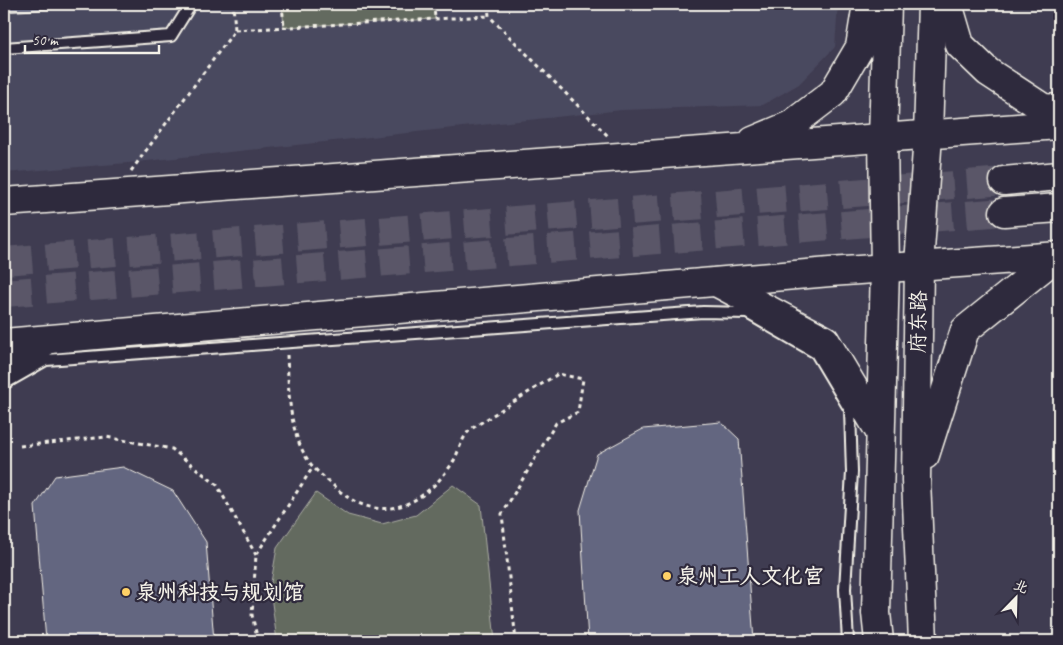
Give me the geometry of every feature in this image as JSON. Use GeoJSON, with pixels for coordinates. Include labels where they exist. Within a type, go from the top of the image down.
{"type":"FeatureCollection","features":[{"type":"Feature","properties":{"kind":"street"},"geometry":{"type":"LineString","coordinates":[[733,149],[791,125],[833,93],[860,47],[867,4]]}},
{"type":"Feature","properties":{"kind":"street","name":"府东路"},"geometry":{"type":"LineString","coordinates":[[879,641],[876,613],[885,268],[883,138],[887,4]]}},
{"type":"Feature","properties":{"kind":"street","name":"府东路"},"geometry":{"type":"LineString","coordinates":[[923,641],[916,480],[919,265],[928,136],[932,4]]}},
{"type":"Feature","properties":{"kind":"street"},"geometry":{"type":"LineString","coordinates":[[948,4],[960,45],[988,72],[1042,108],[1059,109]]}},
{"type":"Feature","properties":{"kind":"street"},"geometry":{"type":"LineString","coordinates":[[4,202],[1059,125]]}},
{"type":"Feature","properties":{"kind":"street"},"geometry":{"type":"LineString","coordinates":[[1004,181],[1059,176]]}},
{"type":"Feature","properties":{"kind":"street"},"geometry":{"type":"LineString","coordinates":[[1004,212],[1059,208]]}},
{"type":"Feature","properties":{"kind":"street"},"geometry":{"type":"LineString","coordinates":[[4,343],[919,265],[1058,256]]}},
{"type":"Feature","properties":{"kind":"street"},"geometry":{"type":"LineString","coordinates":[[916,480],[966,330],[1058,256]]}},
{"type":"Feature","properties":{"kind":"street"},"geometry":{"type":"LineString","coordinates":[[716,282],[825,340],[880,432]]}},
{"type":"Feature","properties":{"kind":"street"},"geometry":{"type":"LineString","coordinates":[[4,370],[48,339]]}},
{"type":"Feature","properties":{"kind":"lane"},"geometry":{"type":"LineString","coordinates":[[4,48],[171,36],[191,4]]}},
{"type":"Feature","properties":{"kind":"lane"},"geometry":{"type":"LineString","coordinates":[[4,384],[46,360],[703,312],[747,313],[816,353],[850,410],[852,472],[845,589],[848,641]]}},
{"type":"Feature","properties":{"kind":"path"},"geometry":{"type":"LineString","coordinates":[[127,177],[235,30],[233,4]]}},
{"type":"Feature","properties":{"kind":"path"},"geometry":{"type":"LineString","coordinates":[[282,4],[284,27]]}},
{"type":"Feature","properties":{"kind":"path"},"geometry":{"type":"LineString","coordinates":[[434,4],[435,18]]}},
{"type":"Feature","properties":{"kind":"path"},"geometry":{"type":"LineString","coordinates":[[488,4],[489,16],[610,138]]}},
{"type":"Feature","properties":{"kind":"path"},"geometry":{"type":"LineString","coordinates":[[235,30],[489,16]]}},
{"type":"Feature","properties":{"kind":"path"},"geometry":{"type":"LineString","coordinates":[[287,342],[291,415],[300,444],[313,467],[341,493],[363,507],[388,509],[409,504],[432,489],[452,465],[468,432],[558,374],[583,379],[578,412],[556,423],[502,514],[516,641]]}},
{"type":"Feature","properties":{"kind":"path"},"geometry":{"type":"LineString","coordinates":[[20,446],[106,437],[172,449],[217,485],[256,555]]}},
{"type":"Feature","properties":{"kind":"path"},"geometry":{"type":"LineString","coordinates":[[258,641],[252,615],[256,555],[313,467]]}},
{"type":"Feature","properties":{"kind":"shaded area"},"geometry":{"type":"Polygon","coordinates":[[[4,4],[838,4],[835,47],[799,84],[763,105],[622,110],[128,163],[4,173],[4,4]]]}},
{"type":"Feature","properties":{"kind":"shaded area"},"geometry":{"type":"Polygon","coordinates":[[[282,4],[434,4],[435,19],[284,27],[282,4]]]}},
{"type":"Feature","properties":{"kind":"shaded area"},"geometry":{"type":"Polygon","coordinates":[[[453,485],[481,505],[495,641],[277,641],[270,588],[277,548],[316,493],[348,515],[382,524],[416,515],[453,485]]]}},
{"type":"Feature","properties":{"kind":"building"},"geometry":{"type":"Polygon","coordinates":[[[4,4],[121,4],[4,12],[4,4]]]}},
{"type":"Feature","properties":{"kind":"building","name":"泉州工人文化宫"},"geometry":{"type":"Polygon","coordinates":[[[721,422],[739,439],[754,641],[588,641],[580,510],[597,454],[643,429],[721,422]]]}},
{"type":"Feature","properties":{"kind":"building","name":"泉州科技与规划馆"},"geometry":{"type":"Polygon","coordinates":[[[123,467],[173,491],[206,542],[214,641],[46,641],[35,506],[55,476],[123,467]]]}},
{"type":"Feature","properties":{"kind":"tunnel"},"geometry":{"type":"LineString","coordinates":[[4,261],[1004,181]]}},
{"type":"Feature","properties":{"kind":"tunnel"},"geometry":{"type":"LineString","coordinates":[[4,293],[1004,212]]}},
{"type":"Feature","properties":{"kind":"place","name":"泉州工人文化宫"},"geometry":{"type":"Point","coordinates":[667,576]}},
{"type":"Feature","properties":{"kind":"place","name":"泉州科技与规划馆"},"geometry":{"type":"Point","coordinates":[126,592]}}]}
